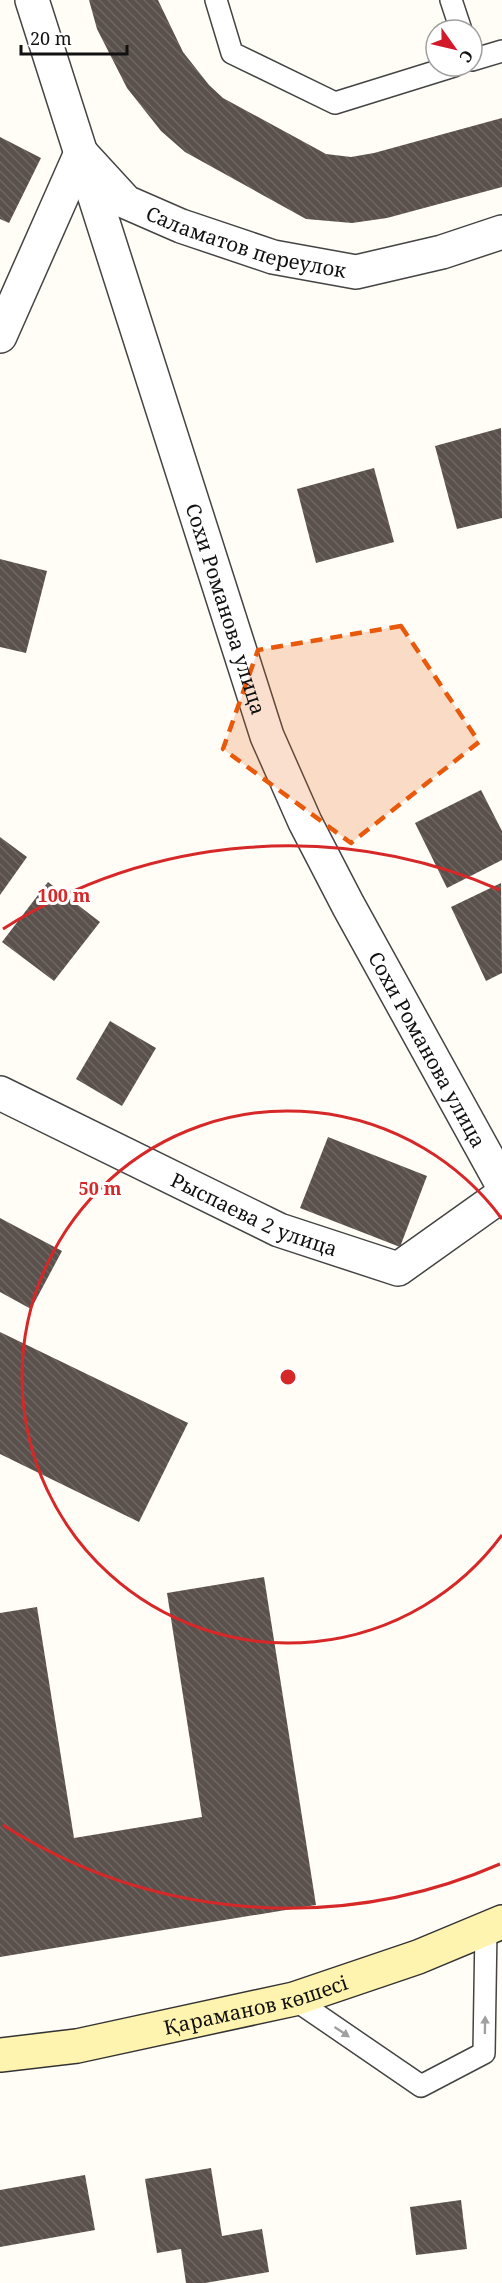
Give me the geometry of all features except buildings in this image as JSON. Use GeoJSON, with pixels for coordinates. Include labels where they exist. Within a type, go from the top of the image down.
{"type":"FeatureCollection","features":[{"type":"Feature","properties":{"kind":"main road","name":"Қараманов көшесі"},"geometry":{"type":"LineString","coordinates":[[0,2055],[77,2046],[294,2000],[418,1957],[494,1925]]}},
{"type":"Feature","properties":{"kind":"street","name":"Сохи Романова улица"},"geometry":{"type":"LineString","coordinates":[[32,0],[267,736],[305,822],[348,904],[502,1184]]}},
{"type":"Feature","properties":{"kind":"street","name":"Саламатов переулок"},"geometry":{"type":"LineString","coordinates":[[81,153],[126,202],[181,226],[273,257],[356,272],[442,252],[502,232]]}},
{"type":"Feature","properties":{"kind":"street"},"geometry":{"type":"LineString","coordinates":[[0,336],[81,153]]}},
{"type":"Feature","properties":{"kind":"street","name":"Рыспаева 2 улица"},"geometry":{"type":"LineString","coordinates":[[0,1093],[279,1230],[398,1269],[502,1195]]}},
{"type":"Feature","properties":{"kind":"lane"},"geometry":{"type":"LineString","coordinates":[[216,0],[232,53],[335,103],[424,75]]}},
{"type":"Feature","properties":{"kind":"lane"},"geometry":{"type":"LineString","coordinates":[[451,0],[457,18]]}},
{"type":"Feature","properties":{"kind":"lane"},"geometry":{"type":"LineString","coordinates":[[484,56],[502,51]]}},
{"type":"Feature","properties":{"kind":"lane"},"geometry":{"type":"LineString","coordinates":[[294,2000],[421,2086],[484,2053],[494,1925]]}},
{"type":"Feature","properties":{"kind":"highlighted area"},"geometry":{"type":"Polygon","coordinates":[[[401,626],[479,742],[351,843],[223,749],[258,650],[401,626]]]}}]}
